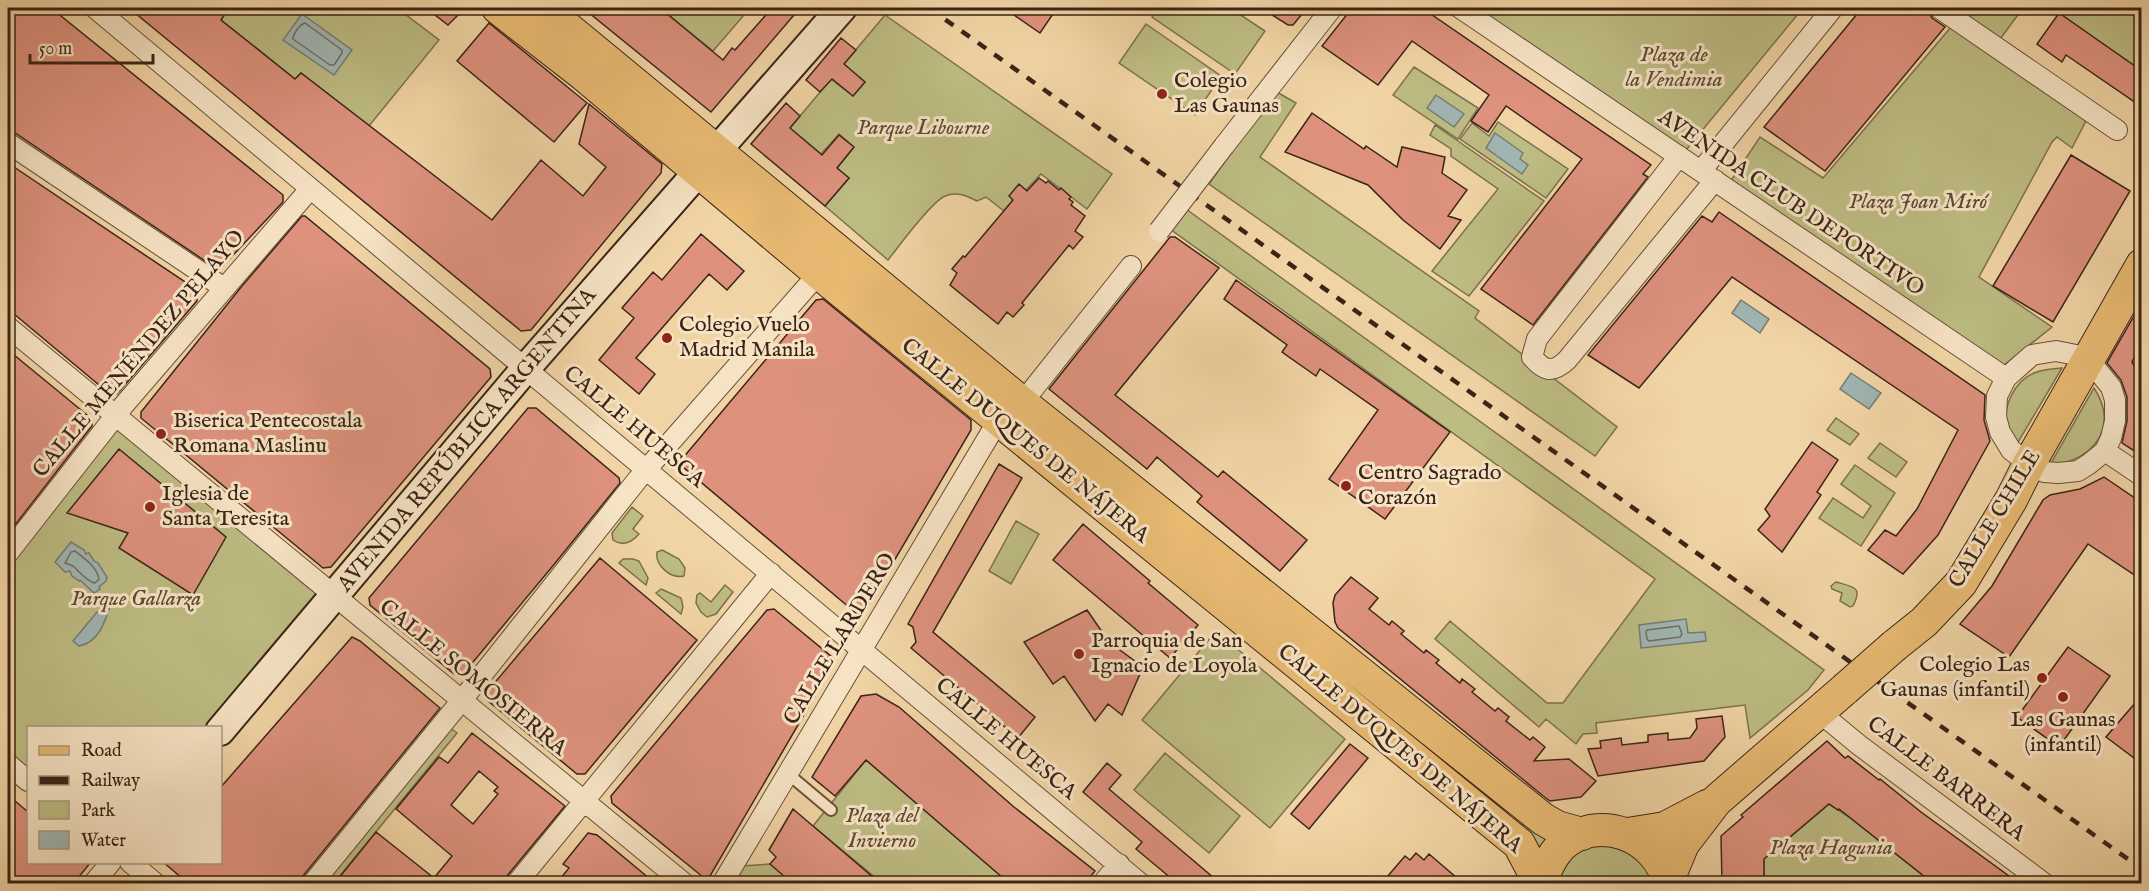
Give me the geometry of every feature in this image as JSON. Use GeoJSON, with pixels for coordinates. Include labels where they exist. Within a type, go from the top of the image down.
{"type":"FeatureCollection","features":[{"type":"Feature","properties":{"kind":"main road","name":"CALLE DUQUES DE NÁJERA"},"geometry":{"type":"LineString","coordinates":[[498,8],[584,75],[707,162],[1011,411],[1519,844],[1540,884]]}},
{"type":"Feature","properties":{"kind":"main road","name":"CALLE DUQUES DE NÁJERA"},"geometry":{"type":"LineString","coordinates":[[543,8],[707,162],[819,273],[1011,411],[1543,819],[1557,827],[1582,834]]}},
{"type":"Feature","properties":{"kind":"main road","name":"AVENIDA REPÚBLICA ARGENTINA"},"geometry":{"type":"LineString","coordinates":[[707,162],[729,119],[823,8]]}},
{"type":"Feature","properties":{"kind":"main road","name":"AVENIDA REPÚBLICA ARGENTINA"},"geometry":{"type":"LineString","coordinates":[[222,729],[526,368],[842,8]]}},
{"type":"Feature","properties":{"kind":"main road","name":"CALLE CHILE"},"geometry":{"type":"LineString","coordinates":[[1669,882],[1683,844],[1716,801],[1924,622],[1961,583],[2011,500],[2029,464],[2142,266]]}},
{"type":"Feature","properties":{"kind":"main road","name":"CALLE CHILE"},"geometry":{"type":"LineString","coordinates":[[1628,834],[1665,828],[1716,801]]}},
{"type":"Feature","properties":{"kind":"main road"},"geometry":{"type":"LineString","coordinates":[[1540,884],[1551,858],[1566,843],[1582,834],[1606,830],[1628,834],[1653,851],[1669,882]]}},
{"type":"Feature","properties":{"kind":"street","name":"CALLE HUESCA"},"geometry":{"type":"LineString","coordinates":[[95,8],[1141,884]]}},
{"type":"Feature","properties":{"kind":"street"},"geometry":{"type":"LineString","coordinates":[[1159,231],[1332,8]]}},
{"type":"Feature","properties":{"kind":"street","name":"AVENIDA CLUB DEPORTIVO"},"geometry":{"type":"LineString","coordinates":[[1460,8],[2006,378]]}},
{"type":"Feature","properties":{"kind":"street"},"geometry":{"type":"LineString","coordinates":[[1679,156],[1537,339],[1532,357],[1538,365],[1554,369],[1568,359],[1833,8]]}},
{"type":"Feature","properties":{"kind":"street"},"geometry":{"type":"LineString","coordinates":[[1939,8],[2117,130]]}},
{"type":"Feature","properties":{"kind":"street"},"geometry":{"type":"LineString","coordinates":[[8,143],[224,288]]}},
{"type":"Feature","properties":{"kind":"street","name":"CALLE MENÉNDEZ PELAYO"},"geometry":{"type":"LineString","coordinates":[[8,553],[115,416],[310,189]]}},
{"type":"Feature","properties":{"kind":"street","name":"CALLE LARDERO"},"geometry":{"type":"LineString","coordinates":[[727,882],[787,773],[1011,411],[1131,266]]}},
{"type":"Feature","properties":{"kind":"street"},"geometry":{"type":"LineString","coordinates":[[312,884],[647,469],[819,273]]}},
{"type":"Feature","properties":{"kind":"street","name":"CALLE SOMOSIERRA"},"geometry":{"type":"LineString","coordinates":[[8,327],[685,884]]}},
{"type":"Feature","properties":{"kind":"street"},"geometry":{"type":"LineString","coordinates":[[2056,351],[2089,360],[2110,387],[2115,400],[2115,421],[2111,438],[2105,451],[2078,471],[2044,472],[2011,450],[2000,432],[1996,417],[1997,396],[2006,378],[2032,355],[2056,351]]}},
{"type":"Feature","properties":{"kind":"street"},"geometry":{"type":"LineString","coordinates":[[2105,451],[2142,476]]}},
{"type":"Feature","properties":{"kind":"street"},"geometry":{"type":"LineString","coordinates":[[516,884],[771,573]]}},
{"type":"Feature","properties":{"kind":"street","name":"CALLE BARRERA"},"geometry":{"type":"LineString","coordinates":[[1819,712],[1859,745],[2045,884]]}},
{"type":"Feature","properties":{"kind":"street"},"geometry":{"type":"LineString","coordinates":[[8,764],[27,780]]}},
{"type":"Feature","properties":{"kind":"street"},"geometry":{"type":"LineString","coordinates":[[93,884],[109,864]]}},
{"type":"Feature","properties":{"kind":"street"},"geometry":{"type":"LineString","coordinates":[[132,864],[156,884]]}},
{"type":"Feature","properties":{"kind":"street"},"geometry":{"type":"LineString","coordinates":[[1102,884],[1119,864]]}},
{"type":"Feature","properties":{"kind":"lane"},"geometry":{"type":"LineString","coordinates":[[787,773],[831,810]]}},
{"type":"Feature","properties":{"kind":"green space"},"geometry":{"type":"Polygon","coordinates":[[[219,8],[397,8],[439,40],[369,126],[301,73],[295,79],[221,20],[226,12],[219,8]]]}},
{"type":"Feature","properties":{"kind":"green space"},"geometry":{"type":"Polygon","coordinates":[[[660,8],[750,8],[713,51],[660,8]]]}},
{"type":"Feature","properties":{"kind":"green space"},"geometry":{"type":"Polygon","coordinates":[[[1158,8],[1230,8],[1265,31],[1235,74],[1152,17],[1158,8]]]}},
{"type":"Feature","properties":{"kind":"green space","name":"Plaza de la Vendimia"},"geometry":{"type":"Polygon","coordinates":[[[1476,8],[1803,8],[1686,150],[1476,8]]]}},
{"type":"Feature","properties":{"kind":"green space","name":"Plaza Joan Miró"},"geometry":{"type":"Polygon","coordinates":[[[1939,8],[2023,8],[1995,46],[2090,113],[2072,148],[2057,137],[2052,142],[1979,277],[2052,327],[2003,366],[1728,185],[1760,137],[1823,178],[1957,20],[1939,8]]]}},
{"type":"Feature","properties":{"kind":"green space"},"geometry":{"type":"Polygon","coordinates":[[[2050,8],[2141,8],[2141,71],[2059,13],[2050,8]]]}},
{"type":"Feature","properties":{"kind":"green space","name":"Parque Libourne"},"geometry":{"type":"Polygon","coordinates":[[[885,15],[1112,174],[1087,209],[1041,174],[1026,190],[1019,185],[1013,200],[1004,211],[986,197],[977,201],[962,195],[945,196],[915,225],[888,260],[825,206],[849,178],[837,168],[854,147],[839,134],[821,154],[790,128],[831,79],[853,96],[865,82],[844,64],[885,15]]]}},
{"type":"Feature","properties":{"kind":"green space"},"geometry":{"type":"Polygon","coordinates":[[[1146,24],[1221,76],[1195,115],[1119,63],[1146,24]]]}},
{"type":"Feature","properties":{"kind":"green space"},"geometry":{"type":"Polygon","coordinates":[[[1414,67],[1478,108],[1458,139],[1393,95],[1414,67]]]}},
{"type":"Feature","properties":{"kind":"green space"},"geometry":{"type":"Polygon","coordinates":[[[1275,91],[1296,103],[1260,157],[1479,311],[1475,318],[1617,427],[1595,456],[1209,184],[1275,91]]]}},
{"type":"Feature","properties":{"kind":"green space"},"geometry":{"type":"Polygon","coordinates":[[[1498,122],[1568,169],[1546,198],[1460,139],[1472,123],[1489,136],[1498,122]]]}},
{"type":"Feature","properties":{"kind":"green space"},"geometry":{"type":"Polygon","coordinates":[[[1435,125],[1544,201],[1469,296],[1432,271],[1498,189],[1451,156],[1451,149],[1430,135],[1435,125]]]}},
{"type":"Feature","properties":{"kind":"green space"},"geometry":{"type":"Polygon","coordinates":[[[1186,209],[1824,670],[1808,690],[1750,738],[1745,705],[1596,723],[1597,733],[1583,734],[1576,744],[1546,719],[1539,727],[1435,639],[1450,621],[1547,703],[1563,703],[1655,579],[1170,229],[1186,209]]]}},
{"type":"Feature","properties":{"kind":"green space"},"geometry":{"type":"Polygon","coordinates":[[[2062,368],[2017,444],[2006,420],[2011,396],[2021,382],[2034,373],[2062,368]]]}},
{"type":"Feature","properties":{"kind":"green space"},"geometry":{"type":"Polygon","coordinates":[[[2094,388],[2101,402],[2104,416],[2103,429],[2098,440],[2090,450],[2079,457],[2050,465],[2094,388]]]}},
{"type":"Feature","properties":{"kind":"green space","name":"Parque Gallarza"},"geometry":{"type":"Polygon","coordinates":[[[115,416],[335,595],[222,726],[27,726],[27,780],[8,764],[8,553],[115,416]]]}},
{"type":"Feature","properties":{"kind":"green space"},"geometry":{"type":"Polygon","coordinates":[[[1836,418],[1859,434],[1850,445],[1827,430],[1836,418]]]}},
{"type":"Feature","properties":{"kind":"green space"},"geometry":{"type":"Polygon","coordinates":[[[1880,443],[1907,462],[1896,477],[1868,458],[1880,443]]]}},
{"type":"Feature","properties":{"kind":"green space"},"geometry":{"type":"Polygon","coordinates":[[[1855,465],[1895,493],[1861,546],[1819,518],[1833,498],[1863,518],[1871,506],[1841,484],[1855,465]]]}},
{"type":"Feature","properties":{"kind":"green space"},"geometry":{"type":"Polygon","coordinates":[[[632,507],[643,516],[633,529],[639,534],[627,543],[613,540],[612,533],[632,507]]]}},
{"type":"Feature","properties":{"kind":"green space"},"geometry":{"type":"Polygon","coordinates":[[[1016,521],[1039,534],[1011,584],[989,571],[1016,521]]]}},
{"type":"Feature","properties":{"kind":"green space"},"geometry":{"type":"Polygon","coordinates":[[[662,550],[679,559],[685,568],[684,576],[674,575],[661,567],[657,552],[662,550]]]}},
{"type":"Feature","properties":{"kind":"green space"},"geometry":{"type":"Polygon","coordinates":[[[623,559],[639,561],[648,578],[646,585],[619,563],[623,559]]]}},
{"type":"Feature","properties":{"kind":"green space"},"geometry":{"type":"Polygon","coordinates":[[[1836,582],[1848,585],[1857,591],[1853,606],[1850,607],[1840,601],[1842,593],[1832,589],[1831,586],[1836,582]]]}},
{"type":"Feature","properties":{"kind":"green space"},"geometry":{"type":"Polygon","coordinates":[[[725,585],[733,592],[716,614],[707,617],[696,603],[697,595],[700,593],[711,602],[725,585]]]}},
{"type":"Feature","properties":{"kind":"green space"},"geometry":{"type":"Polygon","coordinates":[[[661,589],[681,598],[683,607],[681,614],[656,593],[661,589]]]}},
{"type":"Feature","properties":{"kind":"green space"},"geometry":{"type":"Polygon","coordinates":[[[1216,631],[1345,739],[1270,828],[1142,720],[1216,631]]]}},
{"type":"Feature","properties":{"kind":"green space"},"geometry":{"type":"Polygon","coordinates":[[[439,719],[457,733],[334,883],[301,884],[439,719]]]}},
{"type":"Feature","properties":{"kind":"green space"},"geometry":{"type":"Polygon","coordinates":[[[1165,753],[1240,816],[1209,853],[1134,790],[1165,753]]]}},
{"type":"Feature","properties":{"kind":"green space","name":"Plaza del Invierno"},"geometry":{"type":"Polygon","coordinates":[[[866,760],[1011,883],[882,883],[813,826],[866,760]]]}},
{"type":"Feature","properties":{"kind":"green space","name":"Plaza Hagunia"},"geometry":{"type":"Polygon","coordinates":[[[1829,804],[1934,884],[1764,884],[1764,859],[1829,804]]]}},
{"type":"Feature","properties":{"kind":"green space"},"geometry":{"type":"Polygon","coordinates":[[[1528,817],[1551,832],[1540,859],[1516,832],[1528,817]]]}},
{"type":"Feature","properties":{"kind":"green space"},"geometry":{"type":"Polygon","coordinates":[[[1582,843],[1633,847],[1658,884],[1549,884],[1582,843]]]}},
{"type":"Feature","properties":{"kind":"green space"},"geometry":{"type":"Polygon","coordinates":[[[770,864],[793,883],[732,884],[742,866],[770,864]]]}},
{"type":"Feature","properties":{"kind":"water"},"geometry":{"type":"Polygon","coordinates":[[[302,14],[352,50],[334,75],[283,40],[302,14]]]}},
{"type":"Feature","properties":{"kind":"water"},"geometry":{"type":"Polygon","coordinates":[[[1436,95],[1464,114],[1454,127],[1427,108],[1436,95]]]}},
{"type":"Feature","properties":{"kind":"water"},"geometry":{"type":"Polygon","coordinates":[[[1495,133],[1523,153],[1520,159],[1528,165],[1522,174],[1486,148],[1495,133]]]}},
{"type":"Feature","properties":{"kind":"water"},"geometry":{"type":"Polygon","coordinates":[[[1741,300],[1769,319],[1760,333],[1732,313],[1741,300]]]}},
{"type":"Feature","properties":{"kind":"water"},"geometry":{"type":"Polygon","coordinates":[[[1851,373],[1881,393],[1869,409],[1840,389],[1851,373]]]}},
{"type":"Feature","properties":{"kind":"water"},"geometry":{"type":"Polygon","coordinates":[[[71,542],[84,550],[86,554],[89,553],[107,577],[99,587],[100,589],[94,593],[72,576],[70,571],[65,572],[55,562],[71,542]]]}},
{"type":"Feature","properties":{"kind":"water"},"geometry":{"type":"Polygon","coordinates":[[[106,601],[111,603],[101,628],[93,640],[79,646],[73,641],[106,601]]]}},
{"type":"Feature","properties":{"kind":"water"},"geometry":{"type":"Polygon","coordinates":[[[1686,619],[1688,633],[1705,632],[1706,641],[1641,648],[1639,625],[1686,619]]]}},
{"type":"Feature","properties":{"kind":"building"},"geometry":{"type":"Polygon","coordinates":[[[8,8],[51,8],[283,195],[283,202],[221,268],[217,269],[8,128],[8,8]]]}},
{"type":"Feature","properties":{"kind":"building"},"geometry":{"type":"Polygon","coordinates":[[[129,8],[219,8],[226,12],[221,20],[295,79],[301,73],[492,220],[541,160],[583,196],[606,167],[579,144],[589,104],[662,164],[661,173],[531,330],[521,331],[129,8]]]}},
{"type":"Feature","properties":{"kind":"building"},"geometry":{"type":"Polygon","coordinates":[[[426,8],[465,8],[448,25],[426,8]]]}},
{"type":"Feature","properties":{"kind":"building"},"geometry":{"type":"Polygon","coordinates":[[[583,8],[660,8],[723,60],[732,48],[735,50],[772,8],[800,8],[711,112],[583,8]]]}},
{"type":"Feature","properties":{"kind":"building"},"geometry":{"type":"Polygon","coordinates":[[[1004,8],[1057,8],[1040,33],[1004,8]]]}},
{"type":"Feature","properties":{"kind":"building"},"geometry":{"type":"Polygon","coordinates":[[[1261,8],[1307,8],[1293,25],[1288,25],[1261,8]]]}},
{"type":"Feature","properties":{"kind":"building"},"geometry":{"type":"Polygon","coordinates":[[[1352,8],[1422,8],[1651,165],[1643,174],[1648,177],[1533,325],[1481,289],[1582,159],[1506,106],[1488,132],[1471,121],[1489,95],[1412,41],[1378,85],[1322,46],[1352,8]]]}},
{"type":"Feature","properties":{"kind":"building"},"geometry":{"type":"Polygon","coordinates":[[[1862,8],[1927,8],[1932,18],[1945,27],[1825,171],[1764,127],[1862,8]]]}},
{"type":"Feature","properties":{"kind":"building"},"geometry":{"type":"Polygon","coordinates":[[[2059,13],[2142,71],[2142,107],[2066,55],[2062,62],[2037,44],[2059,13]]]}},
{"type":"Feature","properties":{"kind":"building"},"geometry":{"type":"Polygon","coordinates":[[[489,23],[587,103],[554,142],[457,61],[489,23]]]}},
{"type":"Feature","properties":{"kind":"building"},"geometry":{"type":"Polygon","coordinates":[[[841,38],[856,50],[844,64],[865,82],[853,96],[832,79],[820,92],[806,80],[841,38]]]}},
{"type":"Feature","properties":{"kind":"building"},"geometry":{"type":"Polygon","coordinates":[[[786,103],[800,116],[790,128],[822,155],[839,135],[854,147],[837,168],[849,178],[825,206],[751,144],[786,103]]]}},
{"type":"Feature","properties":{"kind":"building"},"geometry":{"type":"Polygon","coordinates":[[[1312,113],[1364,149],[1366,146],[1397,167],[1402,147],[1445,157],[1442,173],[1467,190],[1448,216],[1461,220],[1440,249],[1403,220],[1368,185],[1285,152],[1312,113]]]}},
{"type":"Feature","properties":{"kind":"building"},"geometry":{"type":"Polygon","coordinates":[[[2071,155],[2130,191],[2053,322],[1993,286],[2071,155]]]}},
{"type":"Feature","properties":{"kind":"building"},"geometry":{"type":"Polygon","coordinates":[[[8,163],[197,290],[197,301],[117,394],[111,395],[8,309],[8,163]]]}},
{"type":"Feature","properties":{"kind":"building"},"geometry":{"type":"Polygon","coordinates":[[[1039,178],[1046,183],[1048,181],[1059,190],[1061,188],[1071,197],[1069,199],[1073,202],[1071,205],[1085,216],[1075,231],[1083,237],[1073,249],[1069,245],[1013,317],[1007,312],[998,324],[950,285],[957,273],[952,269],[1013,200],[1009,196],[1019,184],[1027,191],[1039,178]]]}},
{"type":"Feature","properties":{"kind":"building"},"geometry":{"type":"Polygon","coordinates":[[[1719,212],[1985,395],[1984,420],[1990,441],[1938,535],[1903,574],[1868,550],[1885,530],[1896,536],[1917,509],[1958,430],[1732,277],[1639,388],[1588,355],[1702,216],[1712,222],[1719,212]]]}},
{"type":"Feature","properties":{"kind":"building"},"geometry":{"type":"Polygon","coordinates":[[[302,216],[305,216],[490,369],[491,377],[331,567],[323,568],[141,418],[141,412],[242,286],[302,216]]]}},
{"type":"Feature","properties":{"kind":"building"},"geometry":{"type":"Polygon","coordinates":[[[701,234],[744,271],[727,290],[709,274],[636,358],[655,374],[639,394],[599,360],[634,318],[622,308],[653,272],[662,280],[701,234]]]}},
{"type":"Feature","properties":{"kind":"building"},"geometry":{"type":"Polygon","coordinates":[[[1170,237],[1175,237],[1219,268],[1115,395],[1218,477],[1223,471],[1307,540],[1280,571],[1197,502],[1202,496],[1157,457],[1147,469],[1049,389],[1170,237]]]}},
{"type":"Feature","properties":{"kind":"building"},"geometry":{"type":"Polygon","coordinates":[[[1236,280],[1450,432],[1385,519],[1329,479],[1378,410],[1320,369],[1316,376],[1282,352],[1287,345],[1224,299],[1236,280]]]}},
{"type":"Feature","properties":{"kind":"building"},"geometry":{"type":"Polygon","coordinates":[[[823,299],[971,420],[971,430],[864,612],[857,614],[683,467],[682,459],[816,300],[823,299]]]}},
{"type":"Feature","properties":{"kind":"building"},"geometry":{"type":"Polygon","coordinates":[[[2142,302],[2142,343],[2132,362],[2142,379],[2142,456],[2122,443],[2127,421],[2127,397],[2121,380],[2107,363],[2142,302]]]}},
{"type":"Feature","properties":{"kind":"building"},"geometry":{"type":"Polygon","coordinates":[[[8,350],[92,419],[92,426],[8,534],[8,428],[15,419],[8,412],[8,350]]]}},
{"type":"Feature","properties":{"kind":"building"},"geometry":{"type":"Polygon","coordinates":[[[528,408],[536,408],[619,478],[620,483],[464,673],[454,674],[370,605],[369,598],[528,408]]]}},
{"type":"Feature","properties":{"kind":"building"},"geometry":{"type":"Polygon","coordinates":[[[1812,442],[1838,460],[1817,492],[1821,495],[1782,552],[1758,530],[1770,516],[1765,509],[1812,442]]]}},
{"type":"Feature","properties":{"kind":"building","name":"Iglesia de Santa Teresita"},"geometry":{"type":"Polygon","coordinates":[[[119,449],[226,537],[193,595],[119,548],[128,533],[67,513],[119,449]]]}},
{"type":"Feature","properties":{"kind":"building"},"geometry":{"type":"Polygon","coordinates":[[[999,464],[1022,478],[933,632],[1035,717],[1018,738],[911,648],[916,642],[913,627],[908,624],[999,464]]]}},
{"type":"Feature","properties":{"kind":"building"},"geometry":{"type":"Polygon","coordinates":[[[2104,477],[2142,503],[2142,580],[2088,544],[2009,657],[1960,624],[1992,586],[2043,500],[2050,495],[2080,489],[2104,477]]]}},
{"type":"Feature","properties":{"kind":"building"},"geometry":{"type":"Polygon","coordinates":[[[1083,524],[1198,625],[1170,658],[1053,560],[1083,524]]]}},
{"type":"Feature","properties":{"kind":"building"},"geometry":{"type":"Polygon","coordinates":[[[600,558],[697,640],[585,774],[577,774],[487,700],[486,693],[600,558]]]}},
{"type":"Feature","properties":{"kind":"building"},"geometry":{"type":"Polygon","coordinates":[[[1351,577],[1378,598],[1369,609],[1389,625],[1392,621],[1404,631],[1401,634],[1424,653],[1426,650],[1439,660],[1436,663],[1460,683],[1462,679],[1475,689],[1472,692],[1495,711],[1498,708],[1509,717],[1506,721],[1530,740],[1533,737],[1545,747],[1534,761],[1569,759],[1596,781],[1581,797],[1550,801],[1338,628],[1333,603],[1335,595],[1351,577]]]}},
{"type":"Feature","properties":{"kind":"building"},"geometry":{"type":"Polygon","coordinates":[[[774,609],[832,657],[833,665],[710,876],[703,877],[612,803],[611,796],[767,610],[774,609]]]}},
{"type":"Feature","properties":{"kind":"building","name":"Parroquia de San Ignacio de Loyola"},"geometry":{"type":"Polygon","coordinates":[[[1087,610],[1109,642],[1143,667],[1122,715],[1108,704],[1095,721],[1064,676],[1053,684],[1024,642],[1087,610]]]}},
{"type":"Feature","properties":{"kind":"building"},"geometry":{"type":"Polygon","coordinates":[[[352,637],[360,641],[440,708],[303,876],[300,884],[189,884],[165,864],[222,864],[222,786],[352,637]]]}},
{"type":"Feature","properties":{"kind":"building","name":"Las Gaunas (infantil)"},"geometry":{"type":"Polygon","coordinates":[[[2068,647],[2110,676],[2059,747],[2017,717],[2068,647]]]}},
{"type":"Feature","properties":{"kind":"building"},"geometry":{"type":"Polygon","coordinates":[[[876,694],[899,707],[1014,807],[1095,871],[1085,884],[1010,884],[866,760],[835,796],[812,777],[861,696],[876,694]]]}},
{"type":"Feature","properties":{"kind":"building"},"geometry":{"type":"Polygon","coordinates":[[[2142,695],[2142,764],[2106,737],[2142,695]]]}},
{"type":"Feature","properties":{"kind":"building"},"geometry":{"type":"Polygon","coordinates":[[[1722,716],[1725,737],[1704,761],[1598,776],[1588,749],[1601,748],[1600,741],[1621,738],[1622,745],[1648,742],[1648,735],[1668,733],[1668,740],[1690,738],[1697,728],[1696,719],[1722,716]]]}},
{"type":"Feature","properties":{"kind":"building"},"geometry":{"type":"Polygon","coordinates":[[[472,733],[565,806],[507,876],[504,884],[334,884],[376,832],[434,878],[452,856],[396,809],[439,757],[448,763],[472,733]],[[479,771],[451,805],[473,824],[498,794],[494,791],[498,787],[479,771]]]}},
{"type":"Feature","properties":{"kind":"building"},"geometry":{"type":"Polygon","coordinates":[[[1827,741],[1845,758],[1848,756],[1880,779],[2020,884],[1934,884],[1839,809],[1829,804],[1764,859],[1764,884],[1722,884],[1721,836],[1743,817],[1741,815],[1827,741]]]}},
{"type":"Feature","properties":{"kind":"building"},"geometry":{"type":"Polygon","coordinates":[[[1350,744],[1368,758],[1309,829],[1291,814],[1350,744]]]}},
{"type":"Feature","properties":{"kind":"building"},"geometry":{"type":"Polygon","coordinates":[[[1107,763],[1121,775],[1109,789],[1221,884],[1178,884],[1136,849],[1142,842],[1083,792],[1107,763]]]}},
{"type":"Feature","properties":{"kind":"building"},"geometry":{"type":"Polygon","coordinates":[[[8,795],[27,811],[27,864],[89,864],[73,884],[8,884],[8,795]]]}},
{"type":"Feature","properties":{"kind":"building"},"geometry":{"type":"Polygon","coordinates":[[[793,809],[881,884],[793,884],[770,864],[776,857],[769,850],[793,809]]]}},
{"type":"Feature","properties":{"kind":"building"},"geometry":{"type":"Polygon","coordinates":[[[588,833],[597,835],[656,884],[556,884],[569,868],[563,864],[588,833]]]}},
{"type":"Feature","properties":{"kind":"building"},"geometry":{"type":"Polygon","coordinates":[[[1416,853],[1424,860],[1429,854],[1464,884],[1381,884],[1405,856],[1410,860],[1416,853]]]}},
{"type":"Feature","properties":{"kind":"railway"},"geometry":{"type":"LineString","coordinates":[[929,8],[2142,869]]}},
{"type":"Feature","properties":{"kind":"place","name":"Colegio Las Gaunas"},"geometry":{"type":"Point","coordinates":[1162,94]}},
{"type":"Feature","properties":{"kind":"place","name":"Colegio Vuelo Madrid Manila"},"geometry":{"type":"Point","coordinates":[667,338]}},
{"type":"Feature","properties":{"kind":"place","name":"Biserica Pentecostala Romana Maslinu"},"geometry":{"type":"Point","coordinates":[161,434]}},
{"type":"Feature","properties":{"kind":"place","name":"Centro Sagrado Corazón"},"geometry":{"type":"Point","coordinates":[1346,486]}},
{"type":"Feature","properties":{"kind":"place","name":"Iglesia de Santa Teresita"},"geometry":{"type":"Point","coordinates":[150,507]}},
{"type":"Feature","properties":{"kind":"place","name":"Parroquia de San Ignacio de Loyola"},"geometry":{"type":"Point","coordinates":[1079,654]}},
{"type":"Feature","properties":{"kind":"place","name":"Colegio Las Gaunas (infantil)"},"geometry":{"type":"Point","coordinates":[2042,678]}},
{"type":"Feature","properties":{"kind":"place","name":"Las Gaunas (infantil)"},"geometry":{"type":"Point","coordinates":[2063,697]}}]}
